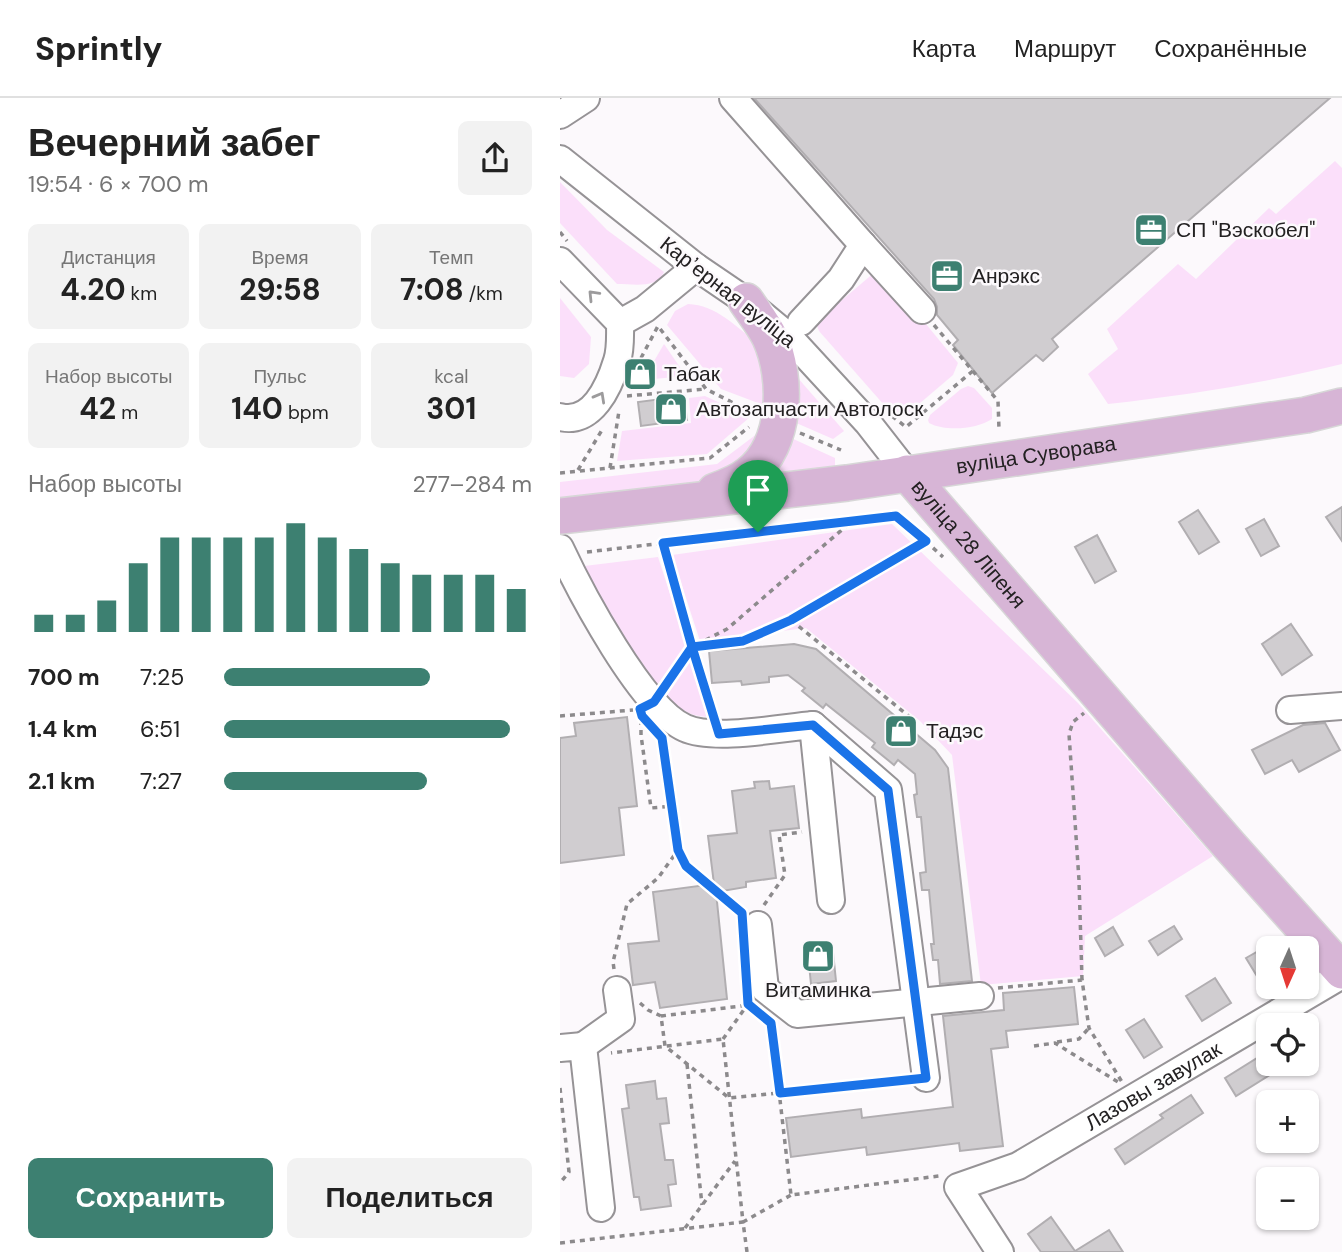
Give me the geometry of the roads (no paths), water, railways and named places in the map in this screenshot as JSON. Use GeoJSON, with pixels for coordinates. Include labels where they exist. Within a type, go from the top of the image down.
{"type":"FeatureCollection","features":[{"type":"Feature","properties":{"kind":"main road"},"geometry":{"type":"LineString","coordinates":[[678,502],[712,492],[749,474],[761,461],[781,378],[778,358],[769,335],[746,302]]}},
{"type":"Feature","properties":{"kind":"main road","name":"вуліца Суворава"},"geometry":{"type":"LineString","coordinates":[[560,516],[847,483],[1292,417],[1342,406]]}},
{"type":"Feature","properties":{"kind":"main road","name":"вуліца 28 Ліпеня"},"geometry":{"type":"LineString","coordinates":[[907,473],[989,545],[1342,945]]}},
{"type":"Feature","properties":{"kind":"main road","name":"вуліца 28 Ліпеня"},"geometry":{"type":"LineString","coordinates":[[907,473],[1342,973]]}},
{"type":"Feature","properties":{"kind":"street"},"geometry":{"type":"LineString","coordinates":[[560,116],[586,98]]}},
{"type":"Feature","properties":{"kind":"street"},"geometry":{"type":"LineString","coordinates":[[733,98],[922,310]]}},
{"type":"Feature","properties":{"kind":"street","name":"Карʼерная вуліца"},"geometry":{"type":"LineString","coordinates":[[560,159],[788,336],[868,423],[907,473]]}},
{"type":"Feature","properties":{"kind":"street"},"geometry":{"type":"LineString","coordinates":[[801,322],[841,279],[863,245]]}},
{"type":"Feature","properties":{"kind":"street"},"geometry":{"type":"LineString","coordinates":[[560,261],[620,323],[617,361],[593,410],[578,418],[560,417]]}},
{"type":"Feature","properties":{"kind":"street"},"geometry":{"type":"LineString","coordinates":[[620,323],[645,309],[696,267]]}},
{"type":"Feature","properties":{"kind":"street"},"geometry":{"type":"LineString","coordinates":[[562,551],[652,713],[667,717],[686,729],[719,734],[813,725],[888,790],[926,1078]]}},
{"type":"Feature","properties":{"kind":"street"},"geometry":{"type":"LineString","coordinates":[[1290,710],[1342,706]]}},
{"type":"Feature","properties":{"kind":"street"},"geometry":{"type":"LineString","coordinates":[[813,725],[831,900]]}},
{"type":"Feature","properties":{"kind":"street"},"geometry":{"type":"LineString","coordinates":[[758,914],[765,989],[797,1014],[980,996]]}},
{"type":"Feature","properties":{"kind":"street","name":"Лазовы завулак"},"geometry":{"type":"LineString","coordinates":[[1000,1252],[955,1180],[1018,1166],[1342,973]]}},
{"type":"Feature","properties":{"kind":"street"},"geometry":{"type":"LineString","coordinates":[[601,1208],[576,1050],[621,1019],[627,995]]}},
{"type":"Feature","properties":{"kind":"place","name":"СП \"Вэскобел\""},"geometry":{"type":"Point","coordinates":[1151,230]}},
{"type":"Feature","properties":{"kind":"place","name":"Анрэкс"},"geometry":{"type":"Point","coordinates":[947,276]}},
{"type":"Feature","properties":{"kind":"place","name":"Табак"},"geometry":{"type":"Point","coordinates":[640,374]}},
{"type":"Feature","properties":{"kind":"place","name":"Автозапчасти Автолоск"},"geometry":{"type":"Point","coordinates":[671,409]}},
{"type":"Feature","properties":{"kind":"place","name":"Тадэс"},"geometry":{"type":"Point","coordinates":[901,731]}},
{"type":"Feature","properties":{"kind":"place","name":"Витаминка"},"geometry":{"type":"Point","coordinates":[818,956]}}]}
